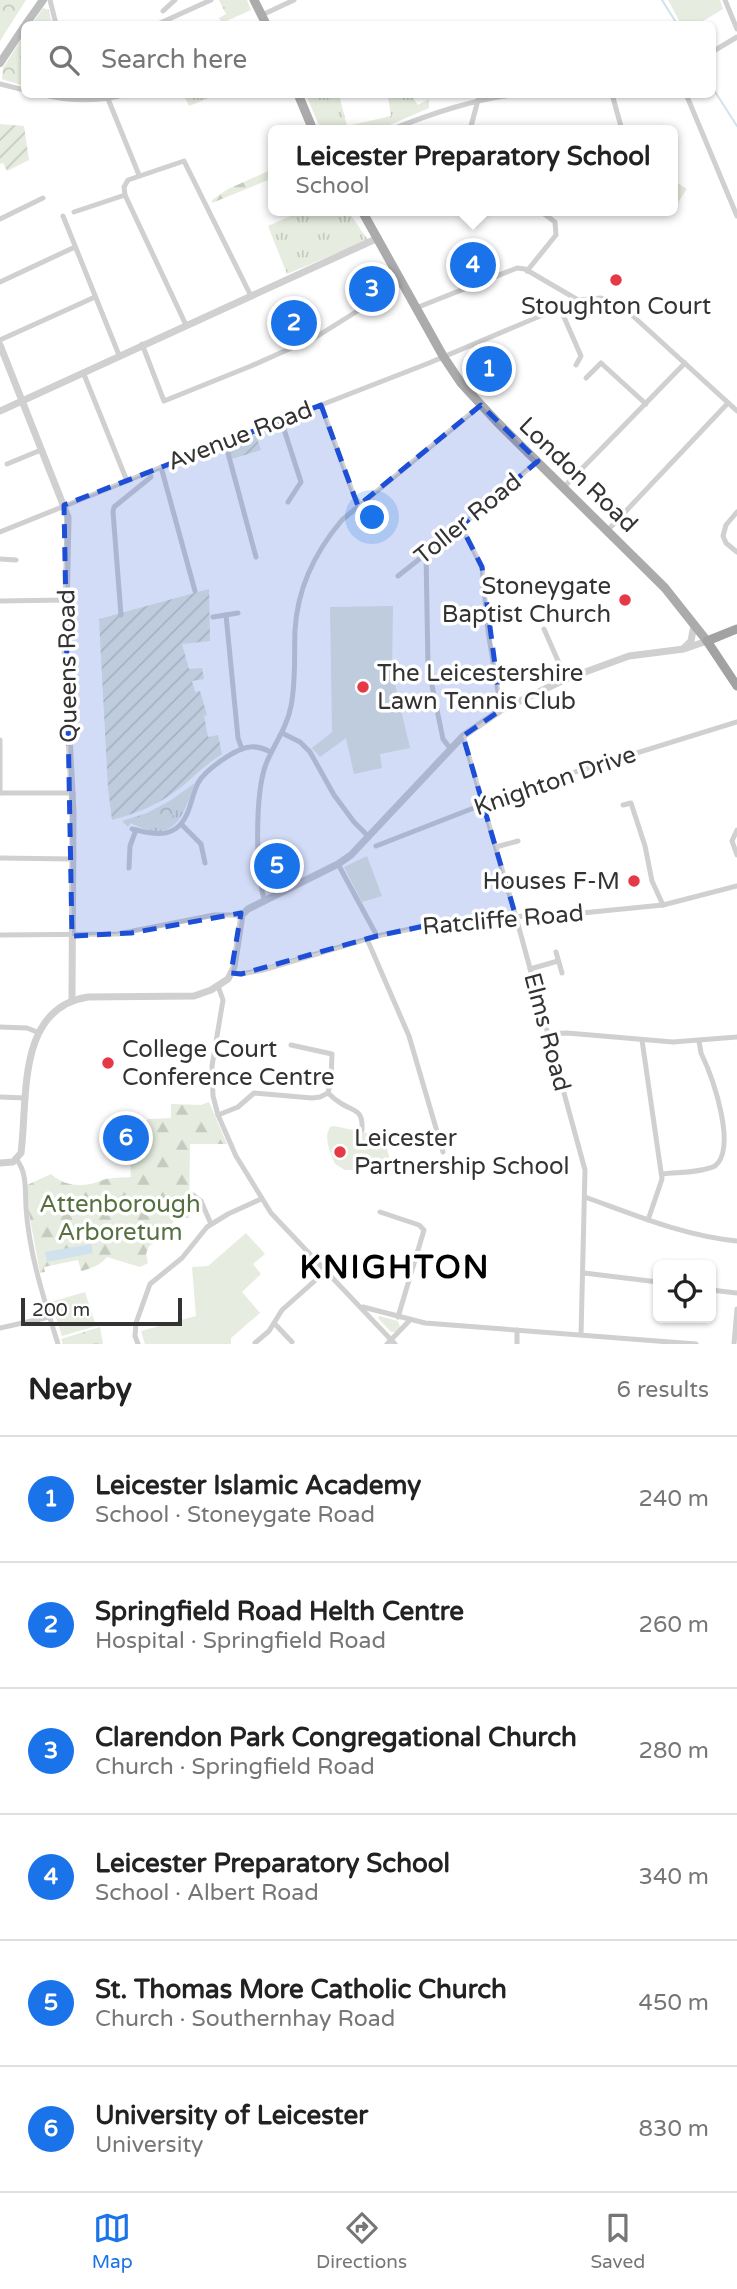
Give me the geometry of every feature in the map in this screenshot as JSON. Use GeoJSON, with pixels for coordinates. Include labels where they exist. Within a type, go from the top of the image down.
{"type":"FeatureCollection","features":[{"type":"Feature","properties":{"kind":"highway"},"geometry":{"type":"LineString","coordinates":[[707,641],[737,629]]}},
{"type":"Feature","properties":{"kind":"highway","name":"London Road"},"geometry":{"type":"LineString","coordinates":[[707,641],[737,685]]}},
{"type":"Feature","properties":{"kind":"main road"},"geometry":{"type":"LineString","coordinates":[[29,21],[44,0]]}},
{"type":"Feature","properties":{"kind":"main road"},"geometry":{"type":"LineString","coordinates":[[254,0],[264,20]]}},
{"type":"Feature","properties":{"kind":"main road"},"geometry":{"type":"LineString","coordinates":[[0,63],[21,32]]}},
{"type":"Feature","properties":{"kind":"main road"},"geometry":{"type":"LineString","coordinates":[[300,98],[311,125]]}},
{"type":"Feature","properties":{"kind":"main road","name":"London Road"},"geometry":{"type":"LineString","coordinates":[[367,216],[416,309],[461,383],[665,588],[707,641]]}},
{"type":"Feature","properties":{"kind":"street"},"geometry":{"type":"LineString","coordinates":[[50,0],[54,21]]}},
{"type":"Feature","properties":{"kind":"street"},"geometry":{"type":"LineString","coordinates":[[163,11],[175,0]]}},
{"type":"Feature","properties":{"kind":"street"},"geometry":{"type":"LineString","coordinates":[[165,21],[211,0]]}},
{"type":"Feature","properties":{"kind":"street"},"geometry":{"type":"LineString","coordinates":[[264,20],[295,0]]}},
{"type":"Feature","properties":{"kind":"street"},"geometry":{"type":"LineString","coordinates":[[725,0],[737,29]]}},
{"type":"Feature","properties":{"kind":"street"},"geometry":{"type":"LineString","coordinates":[[716,50],[737,37]]}},
{"type":"Feature","properties":{"kind":"street"},"geometry":{"type":"LineString","coordinates":[[0,84],[21,89]]}},
{"type":"Feature","properties":{"kind":"street"},"geometry":{"type":"LineString","coordinates":[[62,98],[77,101],[100,98]]}},
{"type":"Feature","properties":{"kind":"street"},"geometry":{"type":"LineString","coordinates":[[107,98],[139,175]]}},
{"type":"Feature","properties":{"kind":"street"},"geometry":{"type":"LineString","coordinates":[[402,125],[436,111],[492,98]]}},
{"type":"Feature","properties":{"kind":"street"},"geometry":{"type":"LineString","coordinates":[[613,98],[621,125]]}},
{"type":"Feature","properties":{"kind":"street"},"geometry":{"type":"LineString","coordinates":[[689,98],[737,216]]}},
{"type":"Feature","properties":{"kind":"street"},"geometry":{"type":"LineString","coordinates":[[471,125],[478,100]]}},
{"type":"Feature","properties":{"kind":"street"},"geometry":{"type":"LineString","coordinates":[[186,325],[125,195],[124,187],[128,180],[139,175],[184,161],[251,296]]}},
{"type":"Feature","properties":{"kind":"street"},"geometry":{"type":"LineString","coordinates":[[74,212],[125,195]]}},
{"type":"Feature","properties":{"kind":"street"},"geometry":{"type":"LineString","coordinates":[[0,219],[43,198]]}},
{"type":"Feature","properties":{"kind":"street"},"geometry":{"type":"LineString","coordinates":[[15,213],[19,221]]}},
{"type":"Feature","properties":{"kind":"street"},"geometry":{"type":"LineString","coordinates":[[63,216],[119,355]]}},
{"type":"Feature","properties":{"kind":"street"},"geometry":{"type":"LineString","coordinates":[[527,271],[556,235],[555,222],[549,216]]}},
{"type":"Feature","properties":{"kind":"street"},"geometry":{"type":"LineString","coordinates":[[0,411],[378,238]]}},
{"type":"Feature","properties":{"kind":"street"},"geometry":{"type":"LineString","coordinates":[[0,282],[75,247]]}},
{"type":"Feature","properties":{"kind":"street"},"geometry":{"type":"LineString","coordinates":[[416,309],[520,268],[578,300],[601,298],[622,306],[737,411]]}},
{"type":"Feature","properties":{"kind":"street"},"geometry":{"type":"LineString","coordinates":[[142,344],[164,401],[316,337],[402,283]]}},
{"type":"Feature","properties":{"kind":"street"},"geometry":{"type":"LineString","coordinates":[[0,342],[95,297]]}},
{"type":"Feature","properties":{"kind":"street","name":"Avenue Road"},"geometry":{"type":"LineString","coordinates":[[121,615],[113,512],[114,507],[151,477],[149,471],[321,405],[578,300]]}},
{"type":"Feature","properties":{"kind":"street"},"geometry":{"type":"LineString","coordinates":[[560,308],[580,356],[576,365]]}},
{"type":"Feature","properties":{"kind":"street","name":"Queens Road"},"geometry":{"type":"LineString","coordinates":[[0,342],[64,505],[68,528],[65,659],[72,793],[72,999]]}},
{"type":"Feature","properties":{"kind":"street"},"geometry":{"type":"LineString","coordinates":[[586,378],[601,363],[646,404]]}},
{"type":"Feature","properties":{"kind":"street"},"geometry":{"type":"LineString","coordinates":[[564,486],[685,363]]}},
{"type":"Feature","properties":{"kind":"street"},"geometry":{"type":"LineString","coordinates":[[83,372],[127,481]]}},
{"type":"Feature","properties":{"kind":"street"},"geometry":{"type":"LineString","coordinates":[[608,530],[728,403]]}},
{"type":"Feature","properties":{"kind":"street"},"geometry":{"type":"LineString","coordinates":[[321,405],[354,495],[360,504]]}},
{"type":"Feature","properties":{"kind":"street"},"geometry":{"type":"LineString","coordinates":[[265,902],[260,880],[258,804],[261,781],[271,752],[289,717],[294,687],[295,627],[311,566],[328,537],[360,504],[481,405]]}},
{"type":"Feature","properties":{"kind":"street"},"geometry":{"type":"LineString","coordinates":[[281,419],[301,482],[288,502]]}},
{"type":"Feature","properties":{"kind":"street"},"geometry":{"type":"LineString","coordinates":[[225,442],[256,557]]}},
{"type":"Feature","properties":{"kind":"street"},"geometry":{"type":"LineString","coordinates":[[7,464],[41,450]]}},
{"type":"Feature","properties":{"kind":"street","name":"Toller Road"},"geometry":{"type":"LineString","coordinates":[[398,576],[538,461]]}},
{"type":"Feature","properties":{"kind":"street"},"geometry":{"type":"LineString","coordinates":[[161,467],[195,590]]}},
{"type":"Feature","properties":{"kind":"street"},"geometry":{"type":"LineString","coordinates":[[0,531],[149,471]]}},
{"type":"Feature","properties":{"kind":"street"},"geometry":{"type":"LineString","coordinates":[[286,488],[295,493]]}},
{"type":"Feature","properties":{"kind":"street"},"geometry":{"type":"LineString","coordinates":[[737,512],[726,525],[723,536],[726,543],[737,552]]}},
{"type":"Feature","properties":{"kind":"street"},"geometry":{"type":"LineString","coordinates":[[461,526],[482,567],[488,631],[501,710]]}},
{"type":"Feature","properties":{"kind":"street"},"geometry":{"type":"LineString","coordinates":[[426,554],[428,666],[443,739],[450,748]]}},
{"type":"Feature","properties":{"kind":"street"},"geometry":{"type":"LineString","coordinates":[[0,559],[16,559]]}},
{"type":"Feature","properties":{"kind":"street"},"geometry":{"type":"LineString","coordinates":[[0,601],[66,600]]}},
{"type":"Feature","properties":{"kind":"street"},"geometry":{"type":"LineString","coordinates":[[213,617],[238,613]]}},
{"type":"Feature","properties":{"kind":"street"},"geometry":{"type":"LineString","coordinates":[[226,615],[238,738],[242,749]]}},
{"type":"Feature","properties":{"kind":"street"},"geometry":{"type":"LineString","coordinates":[[684,649],[691,641],[694,622]]}},
{"type":"Feature","properties":{"kind":"street"},"geometry":{"type":"LineString","coordinates":[[544,629],[566,679]]}},
{"type":"Feature","properties":{"kind":"street"},"geometry":{"type":"LineString","coordinates":[[0,935],[118,934],[214,915],[242,915],[351,855],[450,748],[501,710],[566,679],[629,656],[684,649],[707,641]]}},
{"type":"Feature","properties":{"kind":"street","name":"Knighton Drive"},"geometry":{"type":"LineString","coordinates":[[376,846],[540,782],[737,722]]}},
{"type":"Feature","properties":{"kind":"street"},"geometry":{"type":"LineString","coordinates":[[282,733],[300,742],[310,752],[340,803],[369,837]]}},
{"type":"Feature","properties":{"kind":"street","name":"Elms Road"},"geometry":{"type":"LineString","coordinates":[[463,736],[582,1158],[585,1197],[581,1335]]}},
{"type":"Feature","properties":{"kind":"street"},"geometry":{"type":"LineString","coordinates":[[0,740],[0,793],[72,793]]}},
{"type":"Feature","properties":{"kind":"street"},"geometry":{"type":"LineString","coordinates":[[127,867],[134,829],[158,835],[168,833],[181,824],[201,778],[213,767],[242,749],[256,747],[271,752]]}},
{"type":"Feature","properties":{"kind":"street"},"geometry":{"type":"LineString","coordinates":[[623,805],[631,803],[645,846],[652,881],[663,905]]}},
{"type":"Feature","properties":{"kind":"street"},"geometry":{"type":"LineString","coordinates":[[181,824],[201,844],[205,863]]}},
{"type":"Feature","properties":{"kind":"street"},"geometry":{"type":"LineString","coordinates":[[737,830],[733,835],[732,846],[737,855]]}},
{"type":"Feature","properties":{"kind":"street"},"geometry":{"type":"LineString","coordinates":[[496,847],[518,841]]}},
{"type":"Feature","properties":{"kind":"street"},"geometry":{"type":"LineString","coordinates":[[0,858],[72,859]]}},
{"type":"Feature","properties":{"kind":"street"},"geometry":{"type":"LineString","coordinates":[[338,864],[377,936]]}},
{"type":"Feature","properties":{"kind":"street","name":"Ratcliffe Road"},"geometry":{"type":"LineString","coordinates":[[231,973],[263,970],[377,936],[453,920],[663,905],[737,886]]}},
{"type":"Feature","properties":{"kind":"street"},"geometry":{"type":"LineString","coordinates":[[58,1344],[35,1266],[24,1173],[18,1159],[30,1062],[37,1032],[47,1018],[72,999],[194,996],[218,986],[231,973],[235,962],[242,915]]}},
{"type":"Feature","properties":{"kind":"street"},"geometry":{"type":"LineString","coordinates":[[367,939],[409,1036],[443,1152]]}},
{"type":"Feature","properties":{"kind":"street"},"geometry":{"type":"LineString","coordinates":[[556,953],[562,973]]}},
{"type":"Feature","properties":{"kind":"street"},"geometry":{"type":"LineString","coordinates":[[530,969],[558,961]]}},
{"type":"Feature","properties":{"kind":"street"},"geometry":{"type":"LineString","coordinates":[[218,986],[223,1000],[214,1051],[213,1097],[236,1156],[261,1199],[363,1307],[391,1343],[410,1320]]}},
{"type":"Feature","properties":{"kind":"street"},"geometry":{"type":"LineString","coordinates":[[542,1013],[551,1011]]}},
{"type":"Feature","properties":{"kind":"street"},"geometry":{"type":"LineString","coordinates":[[0,1027],[27,1028],[37,1032]]}},
{"type":"Feature","properties":{"kind":"street"},"geometry":{"type":"LineString","coordinates":[[547,1034],[577,1033],[642,1041],[699,1041],[737,1037]]}},
{"type":"Feature","properties":{"kind":"street"},"geometry":{"type":"LineString","coordinates":[[642,1041],[662,1174],[662,1184],[648,1220]]}},
{"type":"Feature","properties":{"kind":"street"},"geometry":{"type":"LineString","coordinates":[[699,1041],[701,1053],[727,1108]]}},
{"type":"Feature","properties":{"kind":"street"},"geometry":{"type":"LineString","coordinates":[[291,1045],[332,1054],[328,1093]]}},
{"type":"Feature","properties":{"kind":"street"},"geometry":{"type":"LineString","coordinates":[[218,1115],[238,1107],[254,1093],[312,1098],[328,1093]]}},
{"type":"Feature","properties":{"kind":"street"},"geometry":{"type":"LineString","coordinates":[[328,1093],[343,1105],[358,1111],[362,1119],[362,1130]]}},
{"type":"Feature","properties":{"kind":"street"},"geometry":{"type":"LineString","coordinates":[[0,1097],[26,1098]]}},
{"type":"Feature","properties":{"kind":"street"},"geometry":{"type":"LineString","coordinates":[[662,1174],[713,1167],[732,1152]]}},
{"type":"Feature","properties":{"kind":"street"},"geometry":{"type":"LineString","coordinates":[[0,1163],[18,1159]]}},
{"type":"Feature","properties":{"kind":"street"},"geometry":{"type":"LineString","coordinates":[[193,1195],[201,1201],[211,1224]]}},
{"type":"Feature","properties":{"kind":"street"},"geometry":{"type":"LineString","coordinates":[[585,1197],[701,1236],[737,1241]]}},
{"type":"Feature","properties":{"kind":"street"},"geometry":{"type":"LineString","coordinates":[[138,1344],[135,1336],[136,1323],[148,1286],[182,1258],[211,1224],[261,1199]]}},
{"type":"Feature","properties":{"kind":"street"},"geometry":{"type":"LineString","coordinates":[[380,1212],[419,1225],[424,1230],[398,1317]]}},
{"type":"Feature","properties":{"kind":"street"},"geometry":{"type":"LineString","coordinates":[[255,1343],[269,1331],[282,1310],[327,1270]]}},
{"type":"Feature","properties":{"kind":"street"},"geometry":{"type":"LineString","coordinates":[[584,1273],[653,1281]]}},
{"type":"Feature","properties":{"kind":"street"},"geometry":{"type":"LineString","coordinates":[[716,1291],[737,1293]]}},
{"type":"Feature","properties":{"kind":"street"},"geometry":{"type":"LineString","coordinates":[[363,1307],[410,1320],[696,1344]]}},
{"type":"Feature","properties":{"kind":"street"},"geometry":{"type":"LineString","coordinates":[[734,1344],[737,1309]]}},
{"type":"Feature","properties":{"kind":"street"},"geometry":{"type":"LineString","coordinates":[[0,1328],[50,1317]]}},
{"type":"Feature","properties":{"kind":"street"},"geometry":{"type":"LineString","coordinates":[[274,1323],[292,1342]]}},
{"type":"Feature","properties":{"kind":"street"},"geometry":{"type":"LineString","coordinates":[[517,1330],[517,1344]]}},
{"type":"Feature","properties":{"kind":"highlighted area"},"geometry":{"type":"Polygon","coordinates":[[[321,405],[358,506],[481,405],[538,461],[461,526],[482,567],[501,710],[463,736],[516,917],[453,920],[377,936],[241,974],[231,973],[241,913],[131,933],[72,936],[64,505],[321,405]]]}},
{"type":"Feature","properties":{"kind":"green space"},"geometry":{"type":"Polygon","coordinates":[[[0,0],[26,0],[0,41],[0,0]]]}},
{"type":"Feature","properties":{"kind":"green space"},"geometry":{"type":"Polygon","coordinates":[[[219,0],[247,0],[251,10],[221,21],[219,18],[226,14],[219,0]]]}},
{"type":"Feature","properties":{"kind":"green space"},"geometry":{"type":"Polygon","coordinates":[[[668,0],[720,0],[723,9],[703,21],[679,21],[668,0]]]}},
{"type":"Feature","properties":{"kind":"green space"},"geometry":{"type":"Polygon","coordinates":[[[43,8],[49,10],[51,21],[34,21],[43,8]]]}},
{"type":"Feature","properties":{"kind":"green space"},"geometry":{"type":"Polygon","coordinates":[[[21,40],[21,85],[2,79],[3,68],[21,40]]]}},
{"type":"Feature","properties":{"kind":"green space"},"geometry":{"type":"Polygon","coordinates":[[[185,98],[209,98],[189,106],[185,98]]]}},
{"type":"Feature","properties":{"kind":"green space"},"geometry":{"type":"Polygon","coordinates":[[[307,98],[340,98],[347,125],[319,125],[307,98]]]}},
{"type":"Feature","properties":{"kind":"green space"},"geometry":{"type":"Polygon","coordinates":[[[388,98],[413,98],[418,105],[429,99],[429,108],[390,125],[351,125],[391,116],[388,98]]]}},
{"type":"Feature","properties":{"kind":"green space"},"geometry":{"type":"Polygon","coordinates":[[[0,124],[24,126],[29,160],[7,171],[3,163],[0,164],[0,124]]]}},
{"type":"Feature","properties":{"kind":"green space"},"geometry":{"type":"Polygon","coordinates":[[[268,171],[268,180],[212,203],[212,200],[228,189],[268,171]]]}},
{"type":"Feature","properties":{"kind":"green space"},"geometry":{"type":"Polygon","coordinates":[[[678,183],[687,189],[678,202],[678,183]]]}},
{"type":"Feature","properties":{"kind":"green space"},"geometry":{"type":"Polygon","coordinates":[[[291,216],[351,216],[368,240],[287,274],[268,226],[291,216]]]}},
{"type":"Feature","properties":{"kind":"green space"},"geometry":{"type":"Polygon","coordinates":[[[256,436],[261,450],[232,459],[228,446],[256,436]]]}},
{"type":"Feature","properties":{"kind":"green space"},"geometry":{"type":"Polygon","coordinates":[[[209,589],[210,641],[182,644],[189,669],[202,668],[204,679],[192,681],[195,692],[200,691],[207,715],[204,716],[208,737],[218,735],[222,754],[164,799],[112,820],[99,619],[209,589]]]}},
{"type":"Feature","properties":{"kind":"green space","name":"The Leicestershire Lawn Tennis Club"},"geometry":{"type":"Polygon","coordinates":[[[393,606],[392,671],[410,748],[380,754],[382,768],[354,774],[346,738],[320,757],[312,748],[332,732],[330,607],[393,606]]]}},
{"type":"Feature","properties":{"kind":"green space"},"geometry":{"type":"Polygon","coordinates":[[[195,783],[186,808],[167,830],[146,829],[131,823],[128,827],[122,821],[147,813],[195,783]]]}},
{"type":"Feature","properties":{"kind":"green space"},"geometry":{"type":"Polygon","coordinates":[[[171,805],[176,809],[170,818],[154,821],[153,815],[160,808],[171,805]]]}},
{"type":"Feature","properties":{"kind":"green space"},"geometry":{"type":"Polygon","coordinates":[[[367,856],[382,896],[362,902],[344,867],[367,856]]]}},
{"type":"Feature","properties":{"kind":"green space","name":"Attenborough Arboretum"},"geometry":{"type":"Polygon","coordinates":[[[209,1102],[227,1144],[190,1144],[189,1218],[176,1218],[161,1239],[149,1246],[146,1254],[148,1263],[140,1267],[107,1257],[95,1266],[81,1271],[78,1260],[44,1267],[45,1272],[40,1273],[29,1213],[27,1185],[51,1174],[63,1182],[76,1185],[131,1177],[132,1146],[148,1119],[171,1118],[171,1104],[201,1105],[209,1102]]]}},
{"type":"Feature","properties":{"kind":"green space"},"geometry":{"type":"Polygon","coordinates":[[[330,1127],[377,1135],[384,1139],[389,1156],[388,1165],[382,1170],[345,1170],[335,1164],[327,1136],[330,1127]]]}},
{"type":"Feature","properties":{"kind":"green space"},"geometry":{"type":"Polygon","coordinates":[[[246,1233],[265,1254],[253,1264],[261,1274],[242,1292],[260,1313],[231,1338],[231,1344],[145,1344],[141,1331],[196,1316],[192,1267],[208,1266],[246,1233]]]}},
{"type":"Feature","properties":{"kind":"green space"},"geometry":{"type":"Polygon","coordinates":[[[85,1292],[96,1326],[62,1336],[51,1302],[85,1292]]]}},
{"type":"Feature","properties":{"kind":"green space"},"geometry":{"type":"Polygon","coordinates":[[[379,1316],[398,1321],[400,1327],[391,1332],[379,1316]]]}},
{"type":"Feature","properties":{"kind":"green space"},"geometry":{"type":"Polygon","coordinates":[[[100,1327],[103,1344],[63,1344],[61,1339],[100,1327]]]}},
{"type":"Feature","properties":{"kind":"water"},"geometry":{"type":"Polygon","coordinates":[[[91,1244],[93,1253],[47,1262],[45,1252],[91,1244]]]}},
{"type":"Feature","properties":{"kind":"waterway"},"geometry":{"type":"LineString","coordinates":[[662,0],[675,21]]}},
{"type":"Feature","properties":{"kind":"waterway"},"geometry":{"type":"LineString","coordinates":[[716,93],[737,126]]}},
{"type":"Feature","properties":{"kind":"place","name":"Leicester Preparatory School"},"geometry":{"type":"Point","coordinates":[473,265]}},
{"type":"Feature","properties":{"kind":"place","name":"Stoughton Court"},"geometry":{"type":"Point","coordinates":[616,280]}},
{"type":"Feature","properties":{"kind":"place","name":"Clarendon Park Congregational Church"},"geometry":{"type":"Point","coordinates":[372,289]}},
{"type":"Feature","properties":{"kind":"place","name":"Springfield Road Helth Centre"},"geometry":{"type":"Point","coordinates":[294,323]}},
{"type":"Feature","properties":{"kind":"place","name":"Leicester Islamic Academy"},"geometry":{"type":"Point","coordinates":[489,369]}},
{"type":"Feature","properties":{"kind":"place","name":"Stoneygate Baptist Church"},"geometry":{"type":"Point","coordinates":[625,600]}},
{"type":"Feature","properties":{"kind":"place","name":"The Leicestershire Lawn Tennis Club"},"geometry":{"type":"Point","coordinates":[363,687]}},
{"type":"Feature","properties":{"kind":"place","name":"St. Thomas More Catholic Church"},"geometry":{"type":"Point","coordinates":[277,866]}},
{"type":"Feature","properties":{"kind":"place","name":"Houses F-M"},"geometry":{"type":"Point","coordinates":[634,881]}},
{"type":"Feature","properties":{"kind":"place","name":"College Court Conference Centre"},"geometry":{"type":"Point","coordinates":[108,1063]}},
{"type":"Feature","properties":{"kind":"place","name":"University of Leicester"},"geometry":{"type":"Point","coordinates":[126,1138]}},
{"type":"Feature","properties":{"kind":"place","name":"Leicester Partnership School"},"geometry":{"type":"Point","coordinates":[340,1152]}},
{"type":"Feature","properties":{"kind":"district","name":"KNIGHTON"},"geometry":{"type":"Point","coordinates":[395,1268]}}]}
